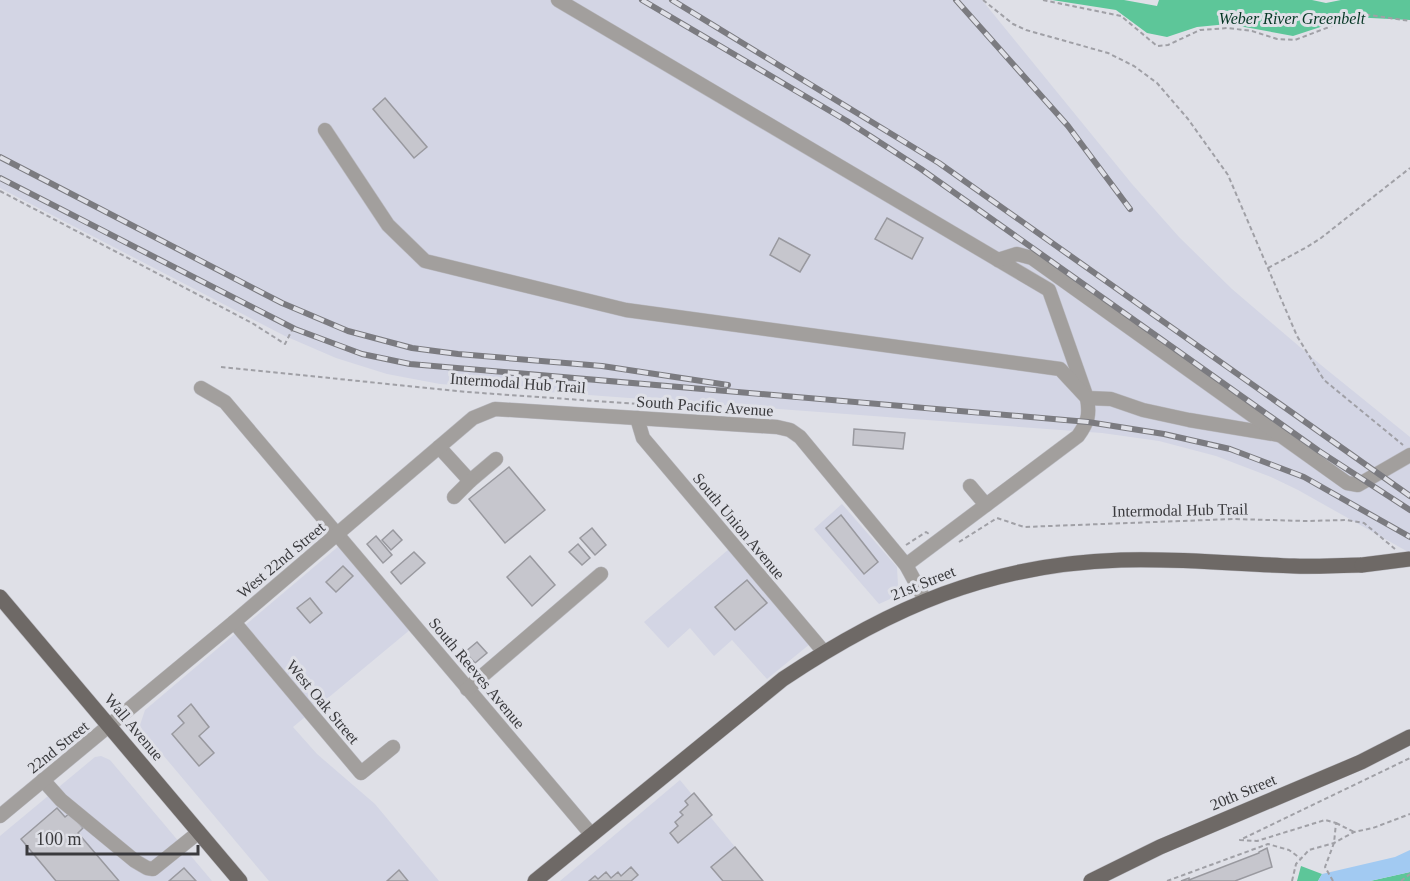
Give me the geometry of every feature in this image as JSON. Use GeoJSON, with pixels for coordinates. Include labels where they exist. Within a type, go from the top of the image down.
{"type":"FeatureCollection","features":[{"type":"Feature","properties":{"kind":"main road","name":"21st Street"},"geometry":{"type":"LineString","coordinates":[[535,881],[783,678],[873,624],[926,600],[973,583],[1024,570],[1072,563],[1131,560],[1296,566],[1362,565],[1406,557]]}},
{"type":"Feature","properties":{"kind":"main road","name":"Wall Avenue"},"geometry":{"type":"LineString","coordinates":[[0,597],[240,881]]}},
{"type":"Feature","properties":{"kind":"main road","name":"20th Street"},"geometry":{"type":"LineString","coordinates":[[1091,881],[1160,847],[1361,762],[1410,737]]}},
{"type":"Feature","properties":{"kind":"street"},"geometry":{"type":"LineString","coordinates":[[558,0],[1049,290],[1087,398],[1088,422],[1078,436],[906,565]]}},
{"type":"Feature","properties":{"kind":"street"},"geometry":{"type":"LineString","coordinates":[[325,130],[387,225],[425,261],[626,310],[1060,369],[1087,398],[1111,399],[1143,410],[1280,435]]}},
{"type":"Feature","properties":{"kind":"street"},"geometry":{"type":"LineString","coordinates":[[998,260],[1017,254],[1032,258],[1347,483],[1358,485],[1410,453]]}},
{"type":"Feature","properties":{"kind":"street","name":"South Reeves Avenue"},"geometry":{"type":"LineString","coordinates":[[201,388],[225,402],[591,834]]}},
{"type":"Feature","properties":{"kind":"street","name":"South Pacific Avenue"},"geometry":{"type":"LineString","coordinates":[[473,418],[495,409],[777,427],[790,430],[800,437],[894,550],[906,565],[926,600]]}},
{"type":"Feature","properties":{"kind":"street","name":"West 22nd Street"},"geometry":{"type":"LineString","coordinates":[[109,726],[473,418]]}},
{"type":"Feature","properties":{"kind":"street","name":"South Union Avenue"},"geometry":{"type":"LineString","coordinates":[[637,418],[643,438],[824,652]]}},
{"type":"Feature","properties":{"kind":"street"},"geometry":{"type":"LineString","coordinates":[[439,447],[470,482]]}},
{"type":"Feature","properties":{"kind":"street"},"geometry":{"type":"LineString","coordinates":[[454,497],[496,459]]}},
{"type":"Feature","properties":{"kind":"street"},"geometry":{"type":"LineString","coordinates":[[970,486],[986,505]]}},
{"type":"Feature","properties":{"kind":"street"},"geometry":{"type":"LineString","coordinates":[[467,689],[601,574]]}},
{"type":"Feature","properties":{"kind":"street","name":"West Oak Street"},"geometry":{"type":"LineString","coordinates":[[234,622],[361,773],[393,747]]}},
{"type":"Feature","properties":{"kind":"street","name":"22nd Street"},"geometry":{"type":"LineString","coordinates":[[0,816],[109,726]]}},
{"type":"Feature","properties":{"kind":"street"},"geometry":{"type":"LineString","coordinates":[[43,780],[61,800],[135,861],[147,868],[153,868],[199,832]]}},
{"type":"Feature","properties":{"kind":"path"},"geometry":{"type":"LineString","coordinates":[[983,0],[1013,24],[1026,30],[1108,53],[1134,66],[1157,83],[1188,119],[1228,175],[1297,336],[1324,380],[1410,453]]}},
{"type":"Feature","properties":{"kind":"path"},"geometry":{"type":"LineString","coordinates":[[1043,0],[1121,16],[1157,46],[1168,45],[1200,30],[1228,28],[1252,31],[1277,39],[1295,40],[1363,14],[1410,21]]}},
{"type":"Feature","properties":{"kind":"path"},"geometry":{"type":"LineString","coordinates":[[1267,268],[1321,238],[1410,168]]}},
{"type":"Feature","properties":{"kind":"path"},"geometry":{"type":"LineString","coordinates":[[0,191],[252,323],[285,344],[294,326]]}},
{"type":"Feature","properties":{"kind":"path","name":"Intermodal Hub Trail"},"geometry":{"type":"LineString","coordinates":[[221,367],[467,392],[669,406]]}},
{"type":"Feature","properties":{"kind":"path","name":"Intermodal Hub Trail"},"geometry":{"type":"LineString","coordinates":[[957,543],[997,518],[1024,526],[1233,519],[1347,520],[1364,523],[1406,557]]}},
{"type":"Feature","properties":{"kind":"path"},"geometry":{"type":"LineString","coordinates":[[894,550],[926,532],[934,537]]}},
{"type":"Feature","properties":{"kind":"path"},"geometry":{"type":"LineString","coordinates":[[1354,832],[1325,820],[1257,842],[1240,840],[1410,758]]}},
{"type":"Feature","properties":{"kind":"path"},"geometry":{"type":"LineString","coordinates":[[1292,881],[1296,864],[1309,850],[1334,843],[1354,832],[1367,830],[1410,814]]}},
{"type":"Feature","properties":{"kind":"path"},"geometry":{"type":"LineString","coordinates":[[1333,881],[1325,867],[1334,843],[1336,823]]}},
{"type":"Feature","properties":{"kind":"path"},"geometry":{"type":"LineString","coordinates":[[1167,881],[1268,844],[1288,850],[1300,858]]}},
{"type":"Feature","properties":{"kind":"path"},"geometry":{"type":"LineString","coordinates":[[1401,881],[1410,874]]}},
{"type":"Feature","properties":{"kind":"shaded area"},"geometry":{"type":"Polygon","coordinates":[[[0,0],[982,0],[1132,184],[1179,237],[1232,289],[1410,437],[1410,553],[1271,477],[1216,456],[1159,441],[1102,433],[440,384],[387,374],[336,358],[285,336],[0,188],[0,0]]]}},
{"type":"Feature","properties":{"kind":"shaded area"},"geometry":{"type":"Polygon","coordinates":[[[842,504],[897,567],[898,585],[890,599],[879,604],[814,529],[842,504]]]}},
{"type":"Feature","properties":{"kind":"shaded area"},"geometry":{"type":"Polygon","coordinates":[[[340,545],[411,629],[293,727],[317,754],[375,804],[439,881],[269,881],[140,725],[145,710],[340,545]]]}},
{"type":"Feature","properties":{"kind":"shaded area"},"geometry":{"type":"Polygon","coordinates":[[[729,549],[810,644],[767,679],[732,640],[714,656],[690,628],[668,648],[644,622],[729,549]]]}},
{"type":"Feature","properties":{"kind":"shaded area"},"geometry":{"type":"Polygon","coordinates":[[[101,756],[110,760],[212,881],[0,881],[0,836],[95,757],[101,756]]]}},
{"type":"Feature","properties":{"kind":"shaded area"},"geometry":{"type":"Polygon","coordinates":[[[680,780],[763,881],[560,881],[680,780]]]}},
{"type":"Feature","properties":{"kind":"green space","name":"Weber River Greenbelt"},"geometry":{"type":"Polygon","coordinates":[[[1052,0],[1124,0],[1157,6],[1159,0],[1312,0],[1326,3],[1341,0],[1410,0],[1410,20],[1351,17],[1293,36],[1228,24],[1197,27],[1167,37],[1147,33],[1116,10],[1052,0]]]}},
{"type":"Feature","properties":{"kind":"green space"},"geometry":{"type":"Polygon","coordinates":[[[1301,866],[1322,874],[1318,881],[1297,881],[1301,866]]]}},
{"type":"Feature","properties":{"kind":"green space"},"geometry":{"type":"Polygon","coordinates":[[[1410,872],[1410,881],[1370,881],[1410,872]]]}},
{"type":"Feature","properties":{"kind":"water"},"geometry":{"type":"Polygon","coordinates":[[[1410,850],[1410,872],[1370,881],[1318,881],[1322,874],[1395,857],[1410,850]]]}},
{"type":"Feature","properties":{"kind":"building"},"geometry":{"type":"Polygon","coordinates":[[[385,98],[427,147],[414,158],[373,109],[385,98]]]}},
{"type":"Feature","properties":{"kind":"building"},"geometry":{"type":"Polygon","coordinates":[[[887,218],[923,238],[912,259],[875,239],[887,218]]]}},
{"type":"Feature","properties":{"kind":"building"},"geometry":{"type":"Polygon","coordinates":[[[779,238],[810,255],[800,272],[770,255],[779,238]]]}},
{"type":"Feature","properties":{"kind":"building"},"geometry":{"type":"Polygon","coordinates":[[[854,429],[905,433],[903,449],[853,445],[854,429]]]}},
{"type":"Feature","properties":{"kind":"building"},"geometry":{"type":"Polygon","coordinates":[[[509,467],[545,510],[505,543],[469,499],[509,467]]]}},
{"type":"Feature","properties":{"kind":"building"},"geometry":{"type":"Polygon","coordinates":[[[841,515],[878,562],[864,574],[826,528],[841,515]]]}},
{"type":"Feature","properties":{"kind":"building"},"geometry":{"type":"Polygon","coordinates":[[[592,528],[606,545],[595,555],[580,538],[592,528]]]}},
{"type":"Feature","properties":{"kind":"building"},"geometry":{"type":"Polygon","coordinates":[[[393,530],[402,540],[391,550],[382,540],[393,530]]]}},
{"type":"Feature","properties":{"kind":"building"},"geometry":{"type":"Polygon","coordinates":[[[376,536],[392,555],[383,563],[367,544],[376,536]]]}},
{"type":"Feature","properties":{"kind":"building"},"geometry":{"type":"Polygon","coordinates":[[[578,544],[590,558],[582,565],[569,552],[578,544]]]}},
{"type":"Feature","properties":{"kind":"building"},"geometry":{"type":"Polygon","coordinates":[[[414,552],[425,563],[401,584],[391,572],[414,552]]]}},
{"type":"Feature","properties":{"kind":"building"},"geometry":{"type":"Polygon","coordinates":[[[530,556],[555,585],[532,606],[507,577],[530,556]]]}},
{"type":"Feature","properties":{"kind":"building"},"geometry":{"type":"Polygon","coordinates":[[[343,566],[353,576],[336,592],[326,582],[343,566]]]}},
{"type":"Feature","properties":{"kind":"building"},"geometry":{"type":"Polygon","coordinates":[[[747,580],[767,603],[735,630],[715,607],[747,580]]]}},
{"type":"Feature","properties":{"kind":"building"},"geometry":{"type":"Polygon","coordinates":[[[310,598],[322,613],[310,623],[297,608],[310,598]]]}},
{"type":"Feature","properties":{"kind":"building"},"geometry":{"type":"Polygon","coordinates":[[[477,642],[487,653],[475,663],[465,652],[477,642]]]}},
{"type":"Feature","properties":{"kind":"building"},"geometry":{"type":"Polygon","coordinates":[[[191,704],[209,727],[199,736],[214,753],[199,766],[172,734],[184,723],[178,716],[191,704]]]}},
{"type":"Feature","properties":{"kind":"building"},"geometry":{"type":"Polygon","coordinates":[[[694,793],[712,815],[678,843],[670,833],[678,826],[675,822],[683,815],[680,812],[688,805],[685,801],[694,793]]]}},
{"type":"Feature","properties":{"kind":"building"},"geometry":{"type":"Polygon","coordinates":[[[57,808],[65,817],[70,813],[83,828],[78,833],[119,881],[56,881],[21,839],[57,808]]]}},
{"type":"Feature","properties":{"kind":"building"},"geometry":{"type":"Polygon","coordinates":[[[735,847],[763,881],[723,881],[711,867],[735,847]]]}},
{"type":"Feature","properties":{"kind":"building"},"geometry":{"type":"Polygon","coordinates":[[[1267,848],[1272,867],[1235,881],[1181,881],[1189,878],[1189,880],[1267,848]]]}},
{"type":"Feature","properties":{"kind":"building"},"geometry":{"type":"Polygon","coordinates":[[[631,867],[638,875],[631,881],[589,881],[595,876],[598,879],[606,872],[611,878],[618,872],[621,876],[631,867]]]}},
{"type":"Feature","properties":{"kind":"building"},"geometry":{"type":"Polygon","coordinates":[[[184,868],[196,881],[169,881],[184,868]]]}},
{"type":"Feature","properties":{"kind":"building"},"geometry":{"type":"Polygon","coordinates":[[[399,870],[408,881],[387,881],[399,870]]]}},
{"type":"Feature","properties":{"kind":"railway"},"geometry":{"type":"LineString","coordinates":[[642,0],[847,121],[921,169],[1319,451],[1410,510]]}},
{"type":"Feature","properties":{"kind":"railway"},"geometry":{"type":"LineString","coordinates":[[672,0],[939,163],[1410,496]]}},
{"type":"Feature","properties":{"kind":"railway"},"geometry":{"type":"LineString","coordinates":[[956,0],[1068,126],[1130,209]]}},
{"type":"Feature","properties":{"kind":"railway"},"geometry":{"type":"LineString","coordinates":[[0,157],[282,303],[348,331],[412,348],[602,366],[728,385]]}},
{"type":"Feature","properties":{"kind":"railway"},"geometry":{"type":"LineString","coordinates":[[0,178],[295,329],[362,354],[410,364],[1088,422],[1164,434],[1230,449],[1304,477],[1410,537]]}}]}
